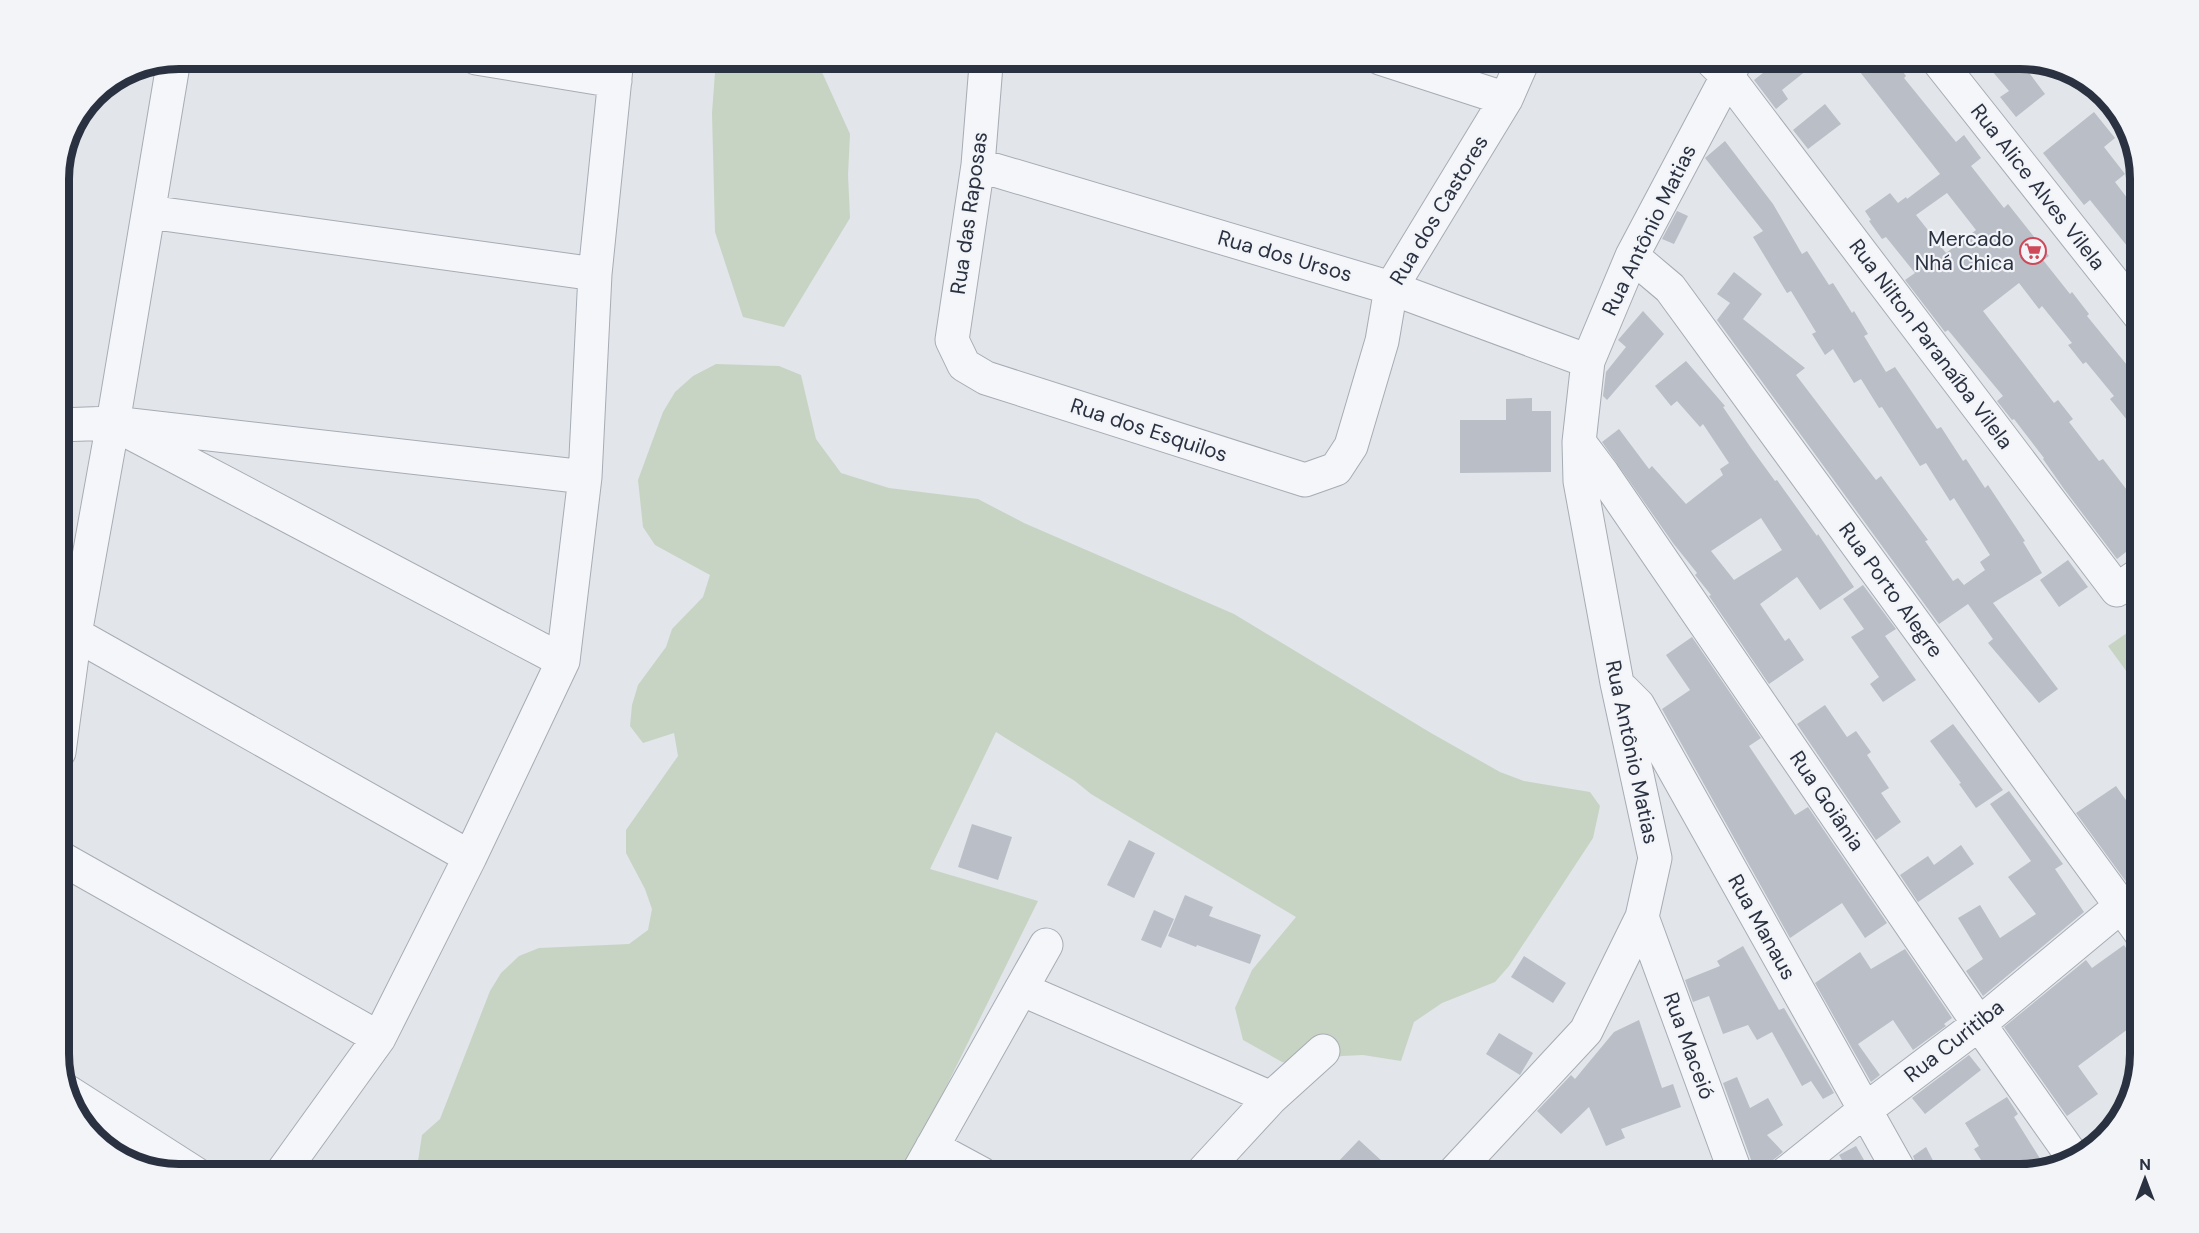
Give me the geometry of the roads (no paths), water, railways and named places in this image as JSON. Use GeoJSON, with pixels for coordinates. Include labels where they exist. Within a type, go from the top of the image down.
{"type":"FeatureCollection","features":[{"type":"Feature","properties":{"kind":"street"},"geometry":{"type":"LineString","coordinates":[[69,678],[172,69]]}},
{"type":"Feature","properties":{"kind":"street","name":"Rua das Raposas"},"geometry":{"type":"LineString","coordinates":[[964,365],[952,340],[978,165],[986,69]]}},
{"type":"Feature","properties":{"kind":"street"},"geometry":{"type":"LineString","coordinates":[[1414,69],[1506,99]]}},
{"type":"Feature","properties":{"kind":"street","name":"Rua dos Castores"},"geometry":{"type":"LineString","coordinates":[[1336,469],[1351,446],[1382,341],[1391,288],[1506,99],[1519,69]]}},
{"type":"Feature","properties":{"kind":"street","name":"Rua Antônio Matias"},"geometry":{"type":"LineString","coordinates":[[1462,1164],[1586,1030],[1642,917],[1655,858],[1617,683],[1591,477],[1579,442],[1588,361],[1632,256],[1722,69]]}},
{"type":"Feature","properties":{"kind":"street","name":"Rua Nilton Paranaíba Vilela"},"geometry":{"type":"LineString","coordinates":[[1728,69],[2117,590],[2130,581]]}},
{"type":"Feature","properties":{"kind":"street","name":"Rua Alice Alves Vilela"},"geometry":{"type":"LineString","coordinates":[[1945,69],[2130,303]]}},
{"type":"Feature","properties":{"kind":"street"},"geometry":{"type":"LineString","coordinates":[[288,1164],[379,1038],[470,856],[563,661],[585,477],[595,274],[616,70]]}},
{"type":"Feature","properties":{"kind":"street","name":"Rua dos Ursos"},"geometry":{"type":"LineString","coordinates":[[978,165],[1391,288],[1588,361]]}},
{"type":"Feature","properties":{"kind":"street"},"geometry":{"type":"LineString","coordinates":[[148,212],[595,274]]}},
{"type":"Feature","properties":{"kind":"street","name":"Rua Porto Alegre"},"geometry":{"type":"LineString","coordinates":[[1632,256],[1670,288],[2130,918]]}},
{"type":"Feature","properties":{"kind":"street","name":"Rua dos Esquilos"},"geometry":{"type":"LineString","coordinates":[[964,365],[986,378],[1305,480],[1336,469]]}},
{"type":"Feature","properties":{"kind":"street"},"geometry":{"type":"LineString","coordinates":[[113,423],[563,661]]}},
{"type":"Feature","properties":{"kind":"street"},"geometry":{"type":"LineString","coordinates":[[69,425],[113,423],[585,477]]}},
{"type":"Feature","properties":{"kind":"street","name":"Rua Goiânia"},"geometry":{"type":"LineString","coordinates":[[1591,477],[2069,1152]]}},
{"type":"Feature","properties":{"kind":"street"},"geometry":{"type":"LineString","coordinates":[[75,634],[470,856]]}},
{"type":"Feature","properties":{"kind":"street","name":"Rua Manaus"},"geometry":{"type":"LineString","coordinates":[[1617,683],[1638,705],[1895,1164]]}},
{"type":"Feature","properties":{"kind":"street"},"geometry":{"type":"LineString","coordinates":[[69,863],[379,1038]]}},
{"type":"Feature","properties":{"kind":"street","name":"Rua Curitiba"},"geometry":{"type":"LineString","coordinates":[[1797,1164],[1864,1110],[1979,1024],[2121,906]]}},
{"type":"Feature","properties":{"kind":"street","name":"Rua Maceió"},"geometry":{"type":"LineString","coordinates":[[1642,917],[1732,1164]]}},
{"type":"Feature","properties":{"kind":"street"},"geometry":{"type":"LineString","coordinates":[[925,1161],[1046,945]]}},
{"type":"Feature","properties":{"kind":"street"},"geometry":{"type":"LineString","coordinates":[[1021,989],[1271,1098]]}},
{"type":"Feature","properties":{"kind":"street"},"geometry":{"type":"LineString","coordinates":[[1210,1164],[1271,1098],[1323,1051]]}},
{"type":"Feature","properties":{"kind":"street"},"geometry":{"type":"LineString","coordinates":[[78,1099],[180,1164]]}},
{"type":"Feature","properties":{"kind":"place","name":"Mercado Nhá Chica"},"geometry":{"type":"Point","coordinates":[2033,251]}}]}
